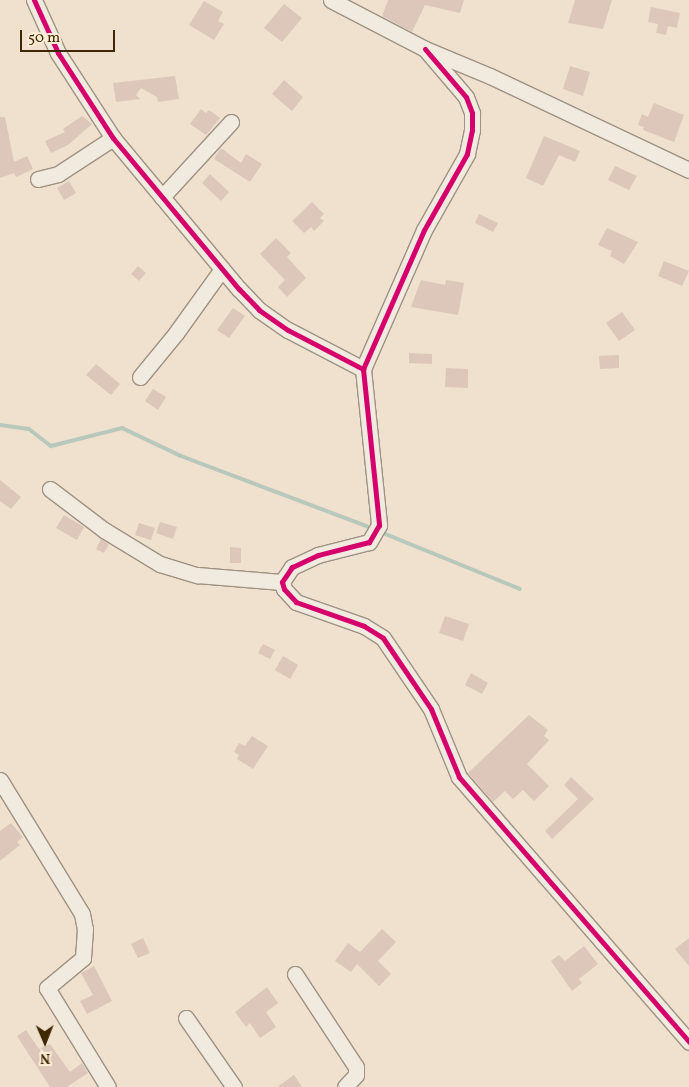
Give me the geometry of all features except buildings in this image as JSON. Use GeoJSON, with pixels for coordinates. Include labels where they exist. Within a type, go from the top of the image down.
{"type":"FeatureCollection","features":[{"type":"Feature","properties":{"kind":"street"},"geometry":{"type":"LineString","coordinates":[[34,0],[58,53],[112,138],[222,269],[259,310],[288,330],[363,369]]}},
{"type":"Feature","properties":{"kind":"street"},"geometry":{"type":"LineString","coordinates":[[331,0],[425,49],[490,76],[689,170]]}},
{"type":"Feature","properties":{"kind":"street"},"geometry":{"type":"LineString","coordinates":[[282,582],[292,567],[302,561],[369,542],[379,525],[363,369],[424,230],[467,154],[472,113],[466,97],[425,49]]}},
{"type":"Feature","properties":{"kind":"street"},"geometry":{"type":"LineString","coordinates":[[162,197],[231,122]]}},
{"type":"Feature","properties":{"kind":"street"},"geometry":{"type":"LineString","coordinates":[[38,179],[58,174],[112,138]]}},
{"type":"Feature","properties":{"kind":"street"},"geometry":{"type":"LineString","coordinates":[[140,377],[176,333],[222,269]]}},
{"type":"Feature","properties":{"kind":"street"},"geometry":{"type":"LineString","coordinates":[[50,489],[104,530],[160,564],[196,575],[282,582]]}},
{"type":"Feature","properties":{"kind":"street"},"geometry":{"type":"LineString","coordinates":[[282,582],[286,594],[296,602],[364,626],[383,638],[431,709],[459,777],[689,1042]]}},
{"type":"Feature","properties":{"kind":"street"},"geometry":{"type":"LineString","coordinates":[[0,780],[82,914],[85,929],[83,958],[46,988],[108,1087]]}},
{"type":"Feature","properties":{"kind":"street"},"geometry":{"type":"LineString","coordinates":[[295,974],[356,1067],[356,1074],[345,1087]]}},
{"type":"Feature","properties":{"kind":"street"},"geometry":{"type":"LineString","coordinates":[[186,1018],[234,1087]]}},
{"type":"Feature","properties":{"kind":"waterway"},"geometry":{"type":"LineString","coordinates":[[0,425],[29,429],[51,446],[122,428],[181,456],[372,528]]}},
{"type":"Feature","properties":{"kind":"waterway"},"geometry":{"type":"LineString","coordinates":[[378,531],[520,589]]}},
{"type":"Feature","properties":{"kind":"cycle path"},"geometry":{"type":"LineString","coordinates":[[34,0],[58,53],[113,138],[239,289],[259,310],[288,330],[363,369]]}},
{"type":"Feature","properties":{"kind":"cycle path"},"geometry":{"type":"LineString","coordinates":[[425,49],[466,97],[472,113],[472,130],[467,154],[424,230],[363,369],[379,525],[369,542],[318,555],[292,567],[282,582],[284,589],[296,602],[364,626],[383,638],[431,709],[459,777],[689,1042]]}}]}
